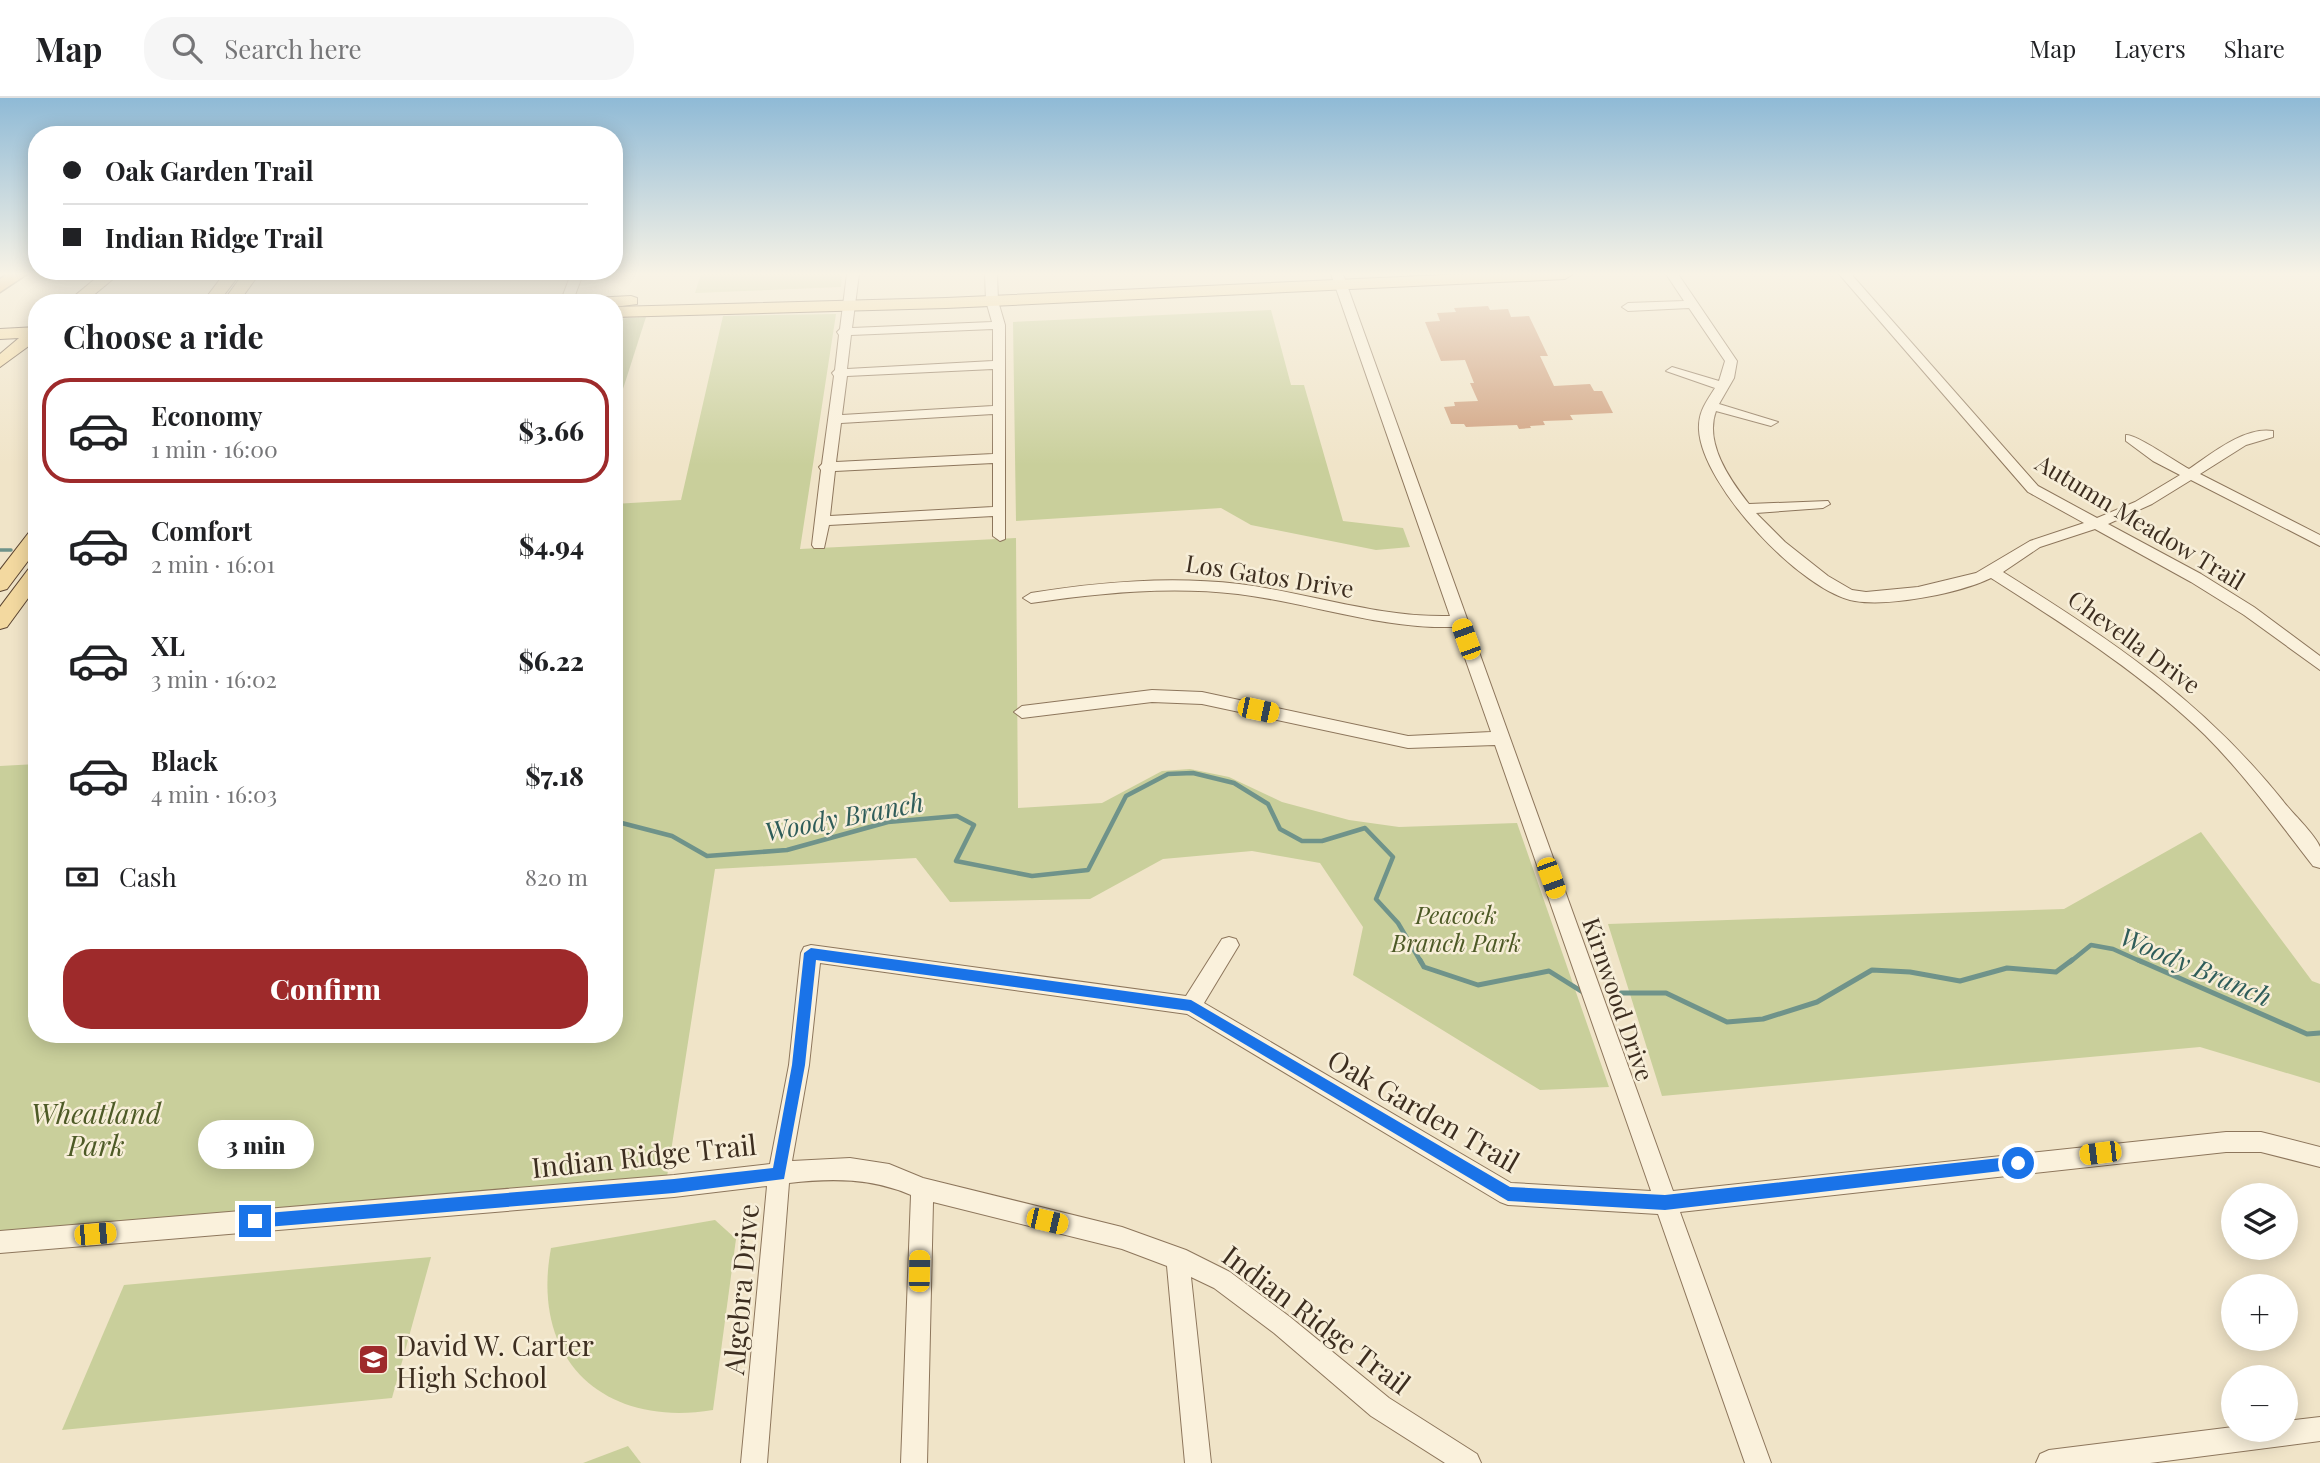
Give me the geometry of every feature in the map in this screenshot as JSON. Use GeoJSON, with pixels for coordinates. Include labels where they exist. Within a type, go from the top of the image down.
{"type":"FeatureCollection","features":[{"type":"Feature","properties":{"kind":"main road"},"geometry":{"type":"LineString","coordinates":[[0,346],[28,338]]}},
{"type":"Feature","properties":{"kind":"main road"},"geometry":{"type":"LineString","coordinates":[[0,362],[28,341]]}},
{"type":"Feature","properties":{"kind":"main road"},"geometry":{"type":"LineString","coordinates":[[0,584],[28,547]]}},
{"type":"Feature","properties":{"kind":"main road"},"geometry":{"type":"LineString","coordinates":[[0,622],[28,584]]}},
{"type":"Feature","properties":{"kind":"street"},"geometry":{"type":"LineString","coordinates":[[819,545],[842,338]]}},
{"type":"Feature","properties":{"kind":"street"},"geometry":{"type":"LineString","coordinates":[[999,338],[1000,536]]}},
{"type":"Feature","properties":{"kind":"street","name":"Kirnwood Drive"},"geometry":{"type":"LineString","coordinates":[[1359,338],[1758,1463]]}},
{"type":"Feature","properties":{"kind":"street"},"geometry":{"type":"LineString","coordinates":[[1715,338],[1731,361],[1733,369],[1709,405],[1705,427],[1708,445],[1723,475],[1759,527],[1824,580],[1853,596],[1877,596],[1959,583],[1991,571],[2034,544],[2098,523],[2145,503],[2247,438],[2268,434]]}},
{"type":"Feature","properties":{"kind":"street","name":"Autumn Meadow Trail"},"geometry":{"type":"LineString","coordinates":[[1900,338],[2019,477],[2041,494],[2098,523],[2217,591],[2320,664]]}},
{"type":"Feature","properties":{"kind":"street"},"geometry":{"type":"LineString","coordinates":[[838,373],[999,365]]}},
{"type":"Feature","properties":{"kind":"street"},"geometry":{"type":"LineString","coordinates":[[1672,371],[1721,386]]}},
{"type":"Feature","properties":{"kind":"street"},"geometry":{"type":"LineString","coordinates":[[1709,405],[1771,422]]}},
{"type":"Feature","properties":{"kind":"street"},"geometry":{"type":"LineString","coordinates":[[832,419],[998,410]]}},
{"type":"Feature","properties":{"kind":"street"},"geometry":{"type":"LineString","coordinates":[[2131,438],[2158,458],[2320,541]]}},
{"type":"Feature","properties":{"kind":"street"},"geometry":{"type":"LineString","coordinates":[[826,467],[1000,458]]}},
{"type":"Feature","properties":{"kind":"street"},"geometry":{"type":"LineString","coordinates":[[1746,509],[1822,504]]}},
{"type":"Feature","properties":{"kind":"street"},"geometry":{"type":"LineString","coordinates":[[822,521],[1000,511]]}},
{"type":"Feature","properties":{"kind":"street","name":"Chevella Drive"},"geometry":{"type":"LineString","coordinates":[[1991,571],[2118,652],[2196,717],[2269,797],[2320,861]]}},
{"type":"Feature","properties":{"kind":"street","name":"Los Gatos Drive"},"geometry":{"type":"LineString","coordinates":[[1031,598],[1123,586],[1188,583],[1269,594],[1413,622],[1460,621]]}},
{"type":"Feature","properties":{"kind":"street"},"geometry":{"type":"LineString","coordinates":[[1022,712],[1175,696],[1202,698],[1408,741],[1463,742],[1501,737]]}},
{"type":"Feature","properties":{"kind":"street"},"geometry":{"type":"LineString","coordinates":[[1191,1006],[1229,945]]}},
{"type":"Feature","properties":{"kind":"street","name":"Oak Garden Trail"},"geometry":{"type":"LineString","coordinates":[[811,953],[1191,1006],[1508,1194],[1665,1203],[2226,1142],[2261,1142],[2320,1157]]}},
{"type":"Feature","properties":{"kind":"street","name":"Algebra Drive"},"geometry":{"type":"LineString","coordinates":[[754,1463],[779,1174],[799,1065],[811,953]]}},
{"type":"Feature","properties":{"kind":"street","name":"Indian Ridge Trail"},"geometry":{"type":"LineString","coordinates":[[0,1242],[850,1169],[889,1175],[922,1189],[1122,1238],[1178,1258],[1222,1280],[1282,1325],[1380,1407],[1468,1463]]}},
{"type":"Feature","properties":{"kind":"street"},"geometry":{"type":"LineString","coordinates":[[914,1463],[922,1189]]}},
{"type":"Feature","properties":{"kind":"street"},"geometry":{"type":"LineString","coordinates":[[1178,1258],[1198,1463]]}},
{"type":"Feature","properties":{"kind":"street"},"geometry":{"type":"LineString","coordinates":[[2049,1463],[2320,1429]]}},
{"type":"Feature","properties":{"kind":"green space"},"geometry":{"type":"Polygon","coordinates":[[[623,338],[639,338],[623,389],[623,338]]]}},
{"type":"Feature","properties":{"kind":"green space"},"geometry":{"type":"Polygon","coordinates":[[[718,338],[832,338],[800,549],[1016,538],[1018,808],[1102,803],[1162,771],[1190,769],[1229,777],[1282,802],[1349,820],[1399,827],[1517,823],[1609,1087],[1540,1090],[1353,975],[1363,927],[1320,863],[1252,851],[1163,859],[1090,899],[950,902],[916,858],[715,869],[667,1177],[0,1233],[0,766],[28,764],[28,1043],[623,1043],[623,503],[681,500],[718,338]]]}},
{"type":"Feature","properties":{"kind":"green space"},"geometry":{"type":"Polygon","coordinates":[[[1013,338],[1278,338],[1291,385],[1304,385],[1343,521],[1403,528],[1410,547],[1376,550],[1251,525],[1221,508],[1016,521],[1013,338]]]}},
{"type":"Feature","properties":{"kind":"green space"},"geometry":{"type":"Polygon","coordinates":[[[2201,832],[2312,981],[2320,984],[2320,1083],[2200,1047],[1662,1096],[1608,924],[2064,909],[2201,832]]]}},
{"type":"Feature","properties":{"kind":"green space"},"geometry":{"type":"Polygon","coordinates":[[[715,1220],[736,1239],[713,1410],[674,1413],[638,1408],[608,1396],[583,1378],[564,1353],[552,1323],[547,1288],[551,1248],[715,1220]]]}},
{"type":"Feature","properties":{"kind":"green space"},"geometry":{"type":"Polygon","coordinates":[[[431,1257],[392,1398],[62,1430],[124,1285],[431,1257]]]}},
{"type":"Feature","properties":{"kind":"green space"},"geometry":{"type":"Polygon","coordinates":[[[628,1446],[641,1463],[583,1463],[628,1446]]]}},
{"type":"Feature","properties":{"kind":"building"},"geometry":{"type":"Polygon","coordinates":[[[1431,338],[1539,338],[1548,356],[1540,356],[1554,386],[1590,384],[1594,391],[1602,391],[1613,413],[1570,415],[1573,420],[1543,421],[1545,425],[1519,429],[1517,425],[1466,427],[1464,424],[1451,424],[1444,407],[1455,406],[1454,402],[1478,401],[1470,383],[1474,383],[1465,360],[1441,361],[1431,338]]]}},
{"type":"Feature","properties":{"kind":"waterway","name":"Woody Branch"},"geometry":{"type":"LineString","coordinates":[[0,550],[11,550]]}},
{"type":"Feature","properties":{"kind":"waterway","name":"Woody Branch"},"geometry":{"type":"LineString","coordinates":[[623,823],[672,836],[707,856],[787,850],[888,822],[957,816],[974,825],[956,861],[1032,876],[1088,870],[1126,796],[1168,774],[1193,773],[1234,783],[1268,804],[1280,829],[1302,841],[1322,841],[1365,828],[1393,857],[1376,899],[1398,923],[1421,962]]}},
{"type":"Feature","properties":{"kind":"waterway","name":"Woody Branch"},"geometry":{"type":"LineString","coordinates":[[2070,962],[2091,945],[2113,949],[2142,962]]}},
{"type":"Feature","properties":{"kind":"waterway","name":"Woody Branch"},"geometry":{"type":"LineString","coordinates":[[1420,960],[1424,967],[1478,985],[1549,971],[1581,991]]}},
{"type":"Feature","properties":{"kind":"waterway","name":"Woody Branch"},"geometry":{"type":"LineString","coordinates":[[1621,993],[1666,993],[1727,1022],[1763,1019],[1817,1002],[1872,970],[1910,972],[1960,981],[2007,968],[2056,972],[2072,960]]}},
{"type":"Feature","properties":{"kind":"waterway","name":"Woody Branch"},"geometry":{"type":"LineString","coordinates":[[2138,960],[2307,1034],[2320,1033]]}},
{"type":"Feature","properties":{"kind":"place","name":"David W. Carter High School"},"geometry":{"type":"Point","coordinates":[373,1360]}},
{"type":"Feature","properties":{"kind":"route"},"geometry":{"type":"LineString","coordinates":[[255,1221],[674,1186],[779,1174],[799,1065],[811,953],[1191,1006],[1508,1194],[1665,1203],[2018,1163]]}},
{"type":"Feature","properties":{"kind":"park label","name":"Peacock Branch Park"},"geometry":{"type":"Point","coordinates":[1456,928]}},
{"type":"Feature","properties":{"kind":"park label","name":"Wheatland Park"},"geometry":{"type":"Point","coordinates":[96,1128]}}]}
